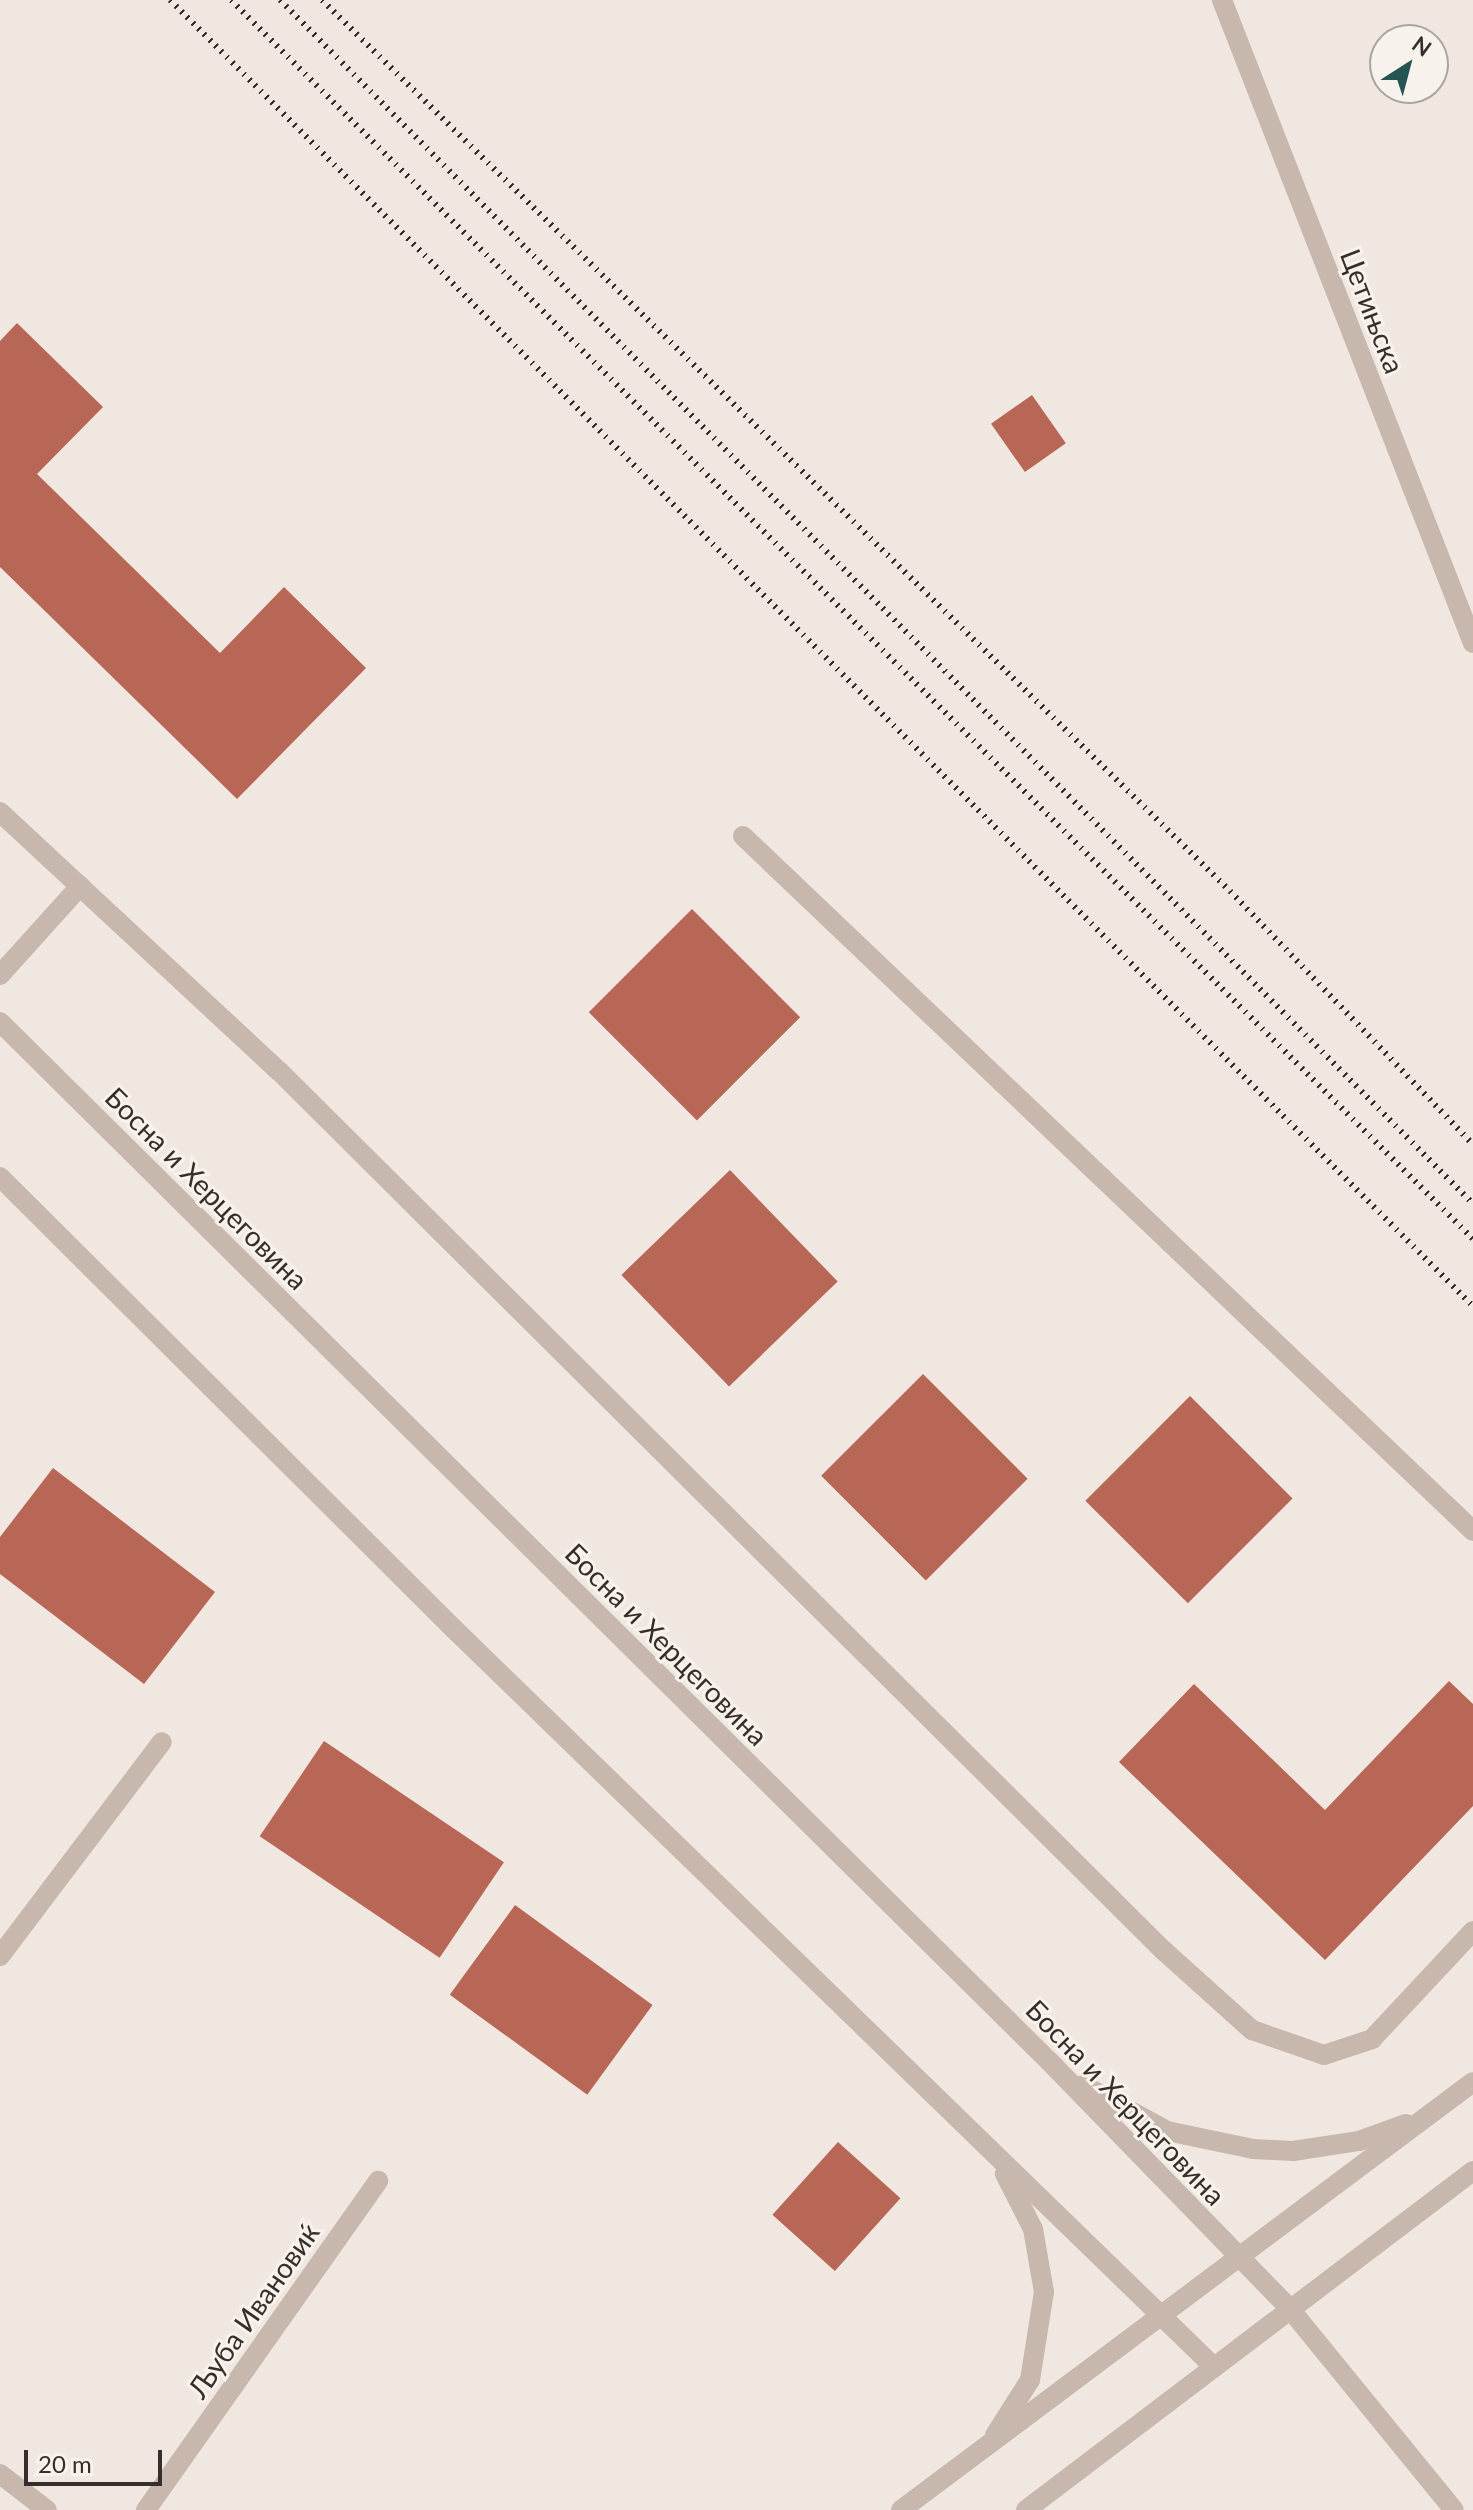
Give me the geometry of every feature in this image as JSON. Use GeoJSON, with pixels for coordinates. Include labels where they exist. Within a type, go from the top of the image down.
{"type":"FeatureCollection","features":[{"type":"Feature","properties":{"kind":"street","name":"Цетињска"},"geometry":{"type":"LineString","coordinates":[[1222,0],[1473,643]]}},
{"type":"Feature","properties":{"kind":"street"},"geometry":{"type":"LineString","coordinates":[[0,812],[279,1071],[1163,1950],[1252,2030],[1324,2055],[1372,2039],[1394,2021],[1473,1931]]}},
{"type":"Feature","properties":{"kind":"street"},"geometry":{"type":"LineString","coordinates":[[743,836],[1473,1531]]}},
{"type":"Feature","properties":{"kind":"street"},"geometry":{"type":"LineString","coordinates":[[0,975],[80,886]]}},
{"type":"Feature","properties":{"kind":"street","name":"Босна и Херцеговина"},"geometry":{"type":"LineString","coordinates":[[0,1022],[1049,2061],[1290,2309],[1454,2510]]}},
{"type":"Feature","properties":{"kind":"street"},"geometry":{"type":"LineString","coordinates":[[0,1177],[996,2157],[1214,2367]]}},
{"type":"Feature","properties":{"kind":"street"},"geometry":{"type":"LineString","coordinates":[[0,1956],[162,1742]]}},
{"type":"Feature","properties":{"kind":"street"},"geometry":{"type":"LineString","coordinates":[[0,1919],[17,1931]]}},
{"type":"Feature","properties":{"kind":"street"},"geometry":{"type":"LineString","coordinates":[[1049,2061],[1107,2101],[1167,2131],[1253,2149],[1293,2151],[1359,2141],[1428,2116]]}},
{"type":"Feature","properties":{"kind":"street"},"geometry":{"type":"LineString","coordinates":[[901,2510],[1473,2082]]}},
{"type":"Feature","properties":{"kind":"street"},"geometry":{"type":"LineString","coordinates":[[989,2445],[1030,2380],[1044,2292],[1033,2229],[996,2157]]}},
{"type":"Feature","properties":{"kind":"street"},"geometry":{"type":"LineString","coordinates":[[1026,2510],[1473,2171]]}},
{"type":"Feature","properties":{"kind":"street","name":"Љуба Ивановиќ"},"geometry":{"type":"LineString","coordinates":[[146,2510],[378,2181]]}},
{"type":"Feature","properties":{"kind":"street"},"geometry":{"type":"LineString","coordinates":[[0,2474],[47,2510]]}},
{"type":"Feature","properties":{"kind":"building"},"geometry":{"type":"Polygon","coordinates":[[[17,323],[103,407],[37,474],[220,653],[284,587],[366,668],[237,799],[0,567],[0,341],[17,323]]]}},
{"type":"Feature","properties":{"kind":"building"},"geometry":{"type":"Polygon","coordinates":[[[1032,395],[1066,443],[1025,472],[991,424],[1032,395]]]}},
{"type":"Feature","properties":{"kind":"building"},"geometry":{"type":"Polygon","coordinates":[[[692,909],[800,1017],[697,1120],[589,1012],[692,909]]]}},
{"type":"Feature","properties":{"kind":"building"},"geometry":{"type":"Polygon","coordinates":[[[730,1170],[838,1281],[729,1386],[621,1275],[730,1170]]]}},
{"type":"Feature","properties":{"kind":"building"},"geometry":{"type":"Polygon","coordinates":[[[923,1374],[1028,1479],[926,1580],[821,1476],[923,1374]]]}},
{"type":"Feature","properties":{"kind":"building"},"geometry":{"type":"Polygon","coordinates":[[[1190,1396],[1293,1499],[1188,1603],[1085,1501],[1190,1396]]]}},
{"type":"Feature","properties":{"kind":"building"},"geometry":{"type":"Polygon","coordinates":[[[53,1468],[215,1592],[144,1684],[0,1574],[0,1537],[53,1468]]]}},
{"type":"Feature","properties":{"kind":"building"},"geometry":{"type":"Polygon","coordinates":[[[1449,1681],[1473,1704],[1473,1806],[1325,1960],[1119,1762],[1194,1684],[1325,1810],[1449,1681]]]}},
{"type":"Feature","properties":{"kind":"building"},"geometry":{"type":"Polygon","coordinates":[[[324,1741],[504,1862],[440,1958],[260,1836],[324,1741]]]}},
{"type":"Feature","properties":{"kind":"building"},"geometry":{"type":"Polygon","coordinates":[[[515,1905],[653,2005],[587,2095],[450,1995],[515,1905]]]}},
{"type":"Feature","properties":{"kind":"building"},"geometry":{"type":"Polygon","coordinates":[[[838,2142],[900,2198],[835,2271],[772,2215],[838,2142]]]}},
{"type":"Feature","properties":{"kind":"railway"},"geometry":{"type":"LineString","coordinates":[[170,0],[1473,1306]]}},
{"type":"Feature","properties":{"kind":"railway"},"geometry":{"type":"LineString","coordinates":[[231,0],[1473,1239]]}},
{"type":"Feature","properties":{"kind":"railway"},"geometry":{"type":"LineString","coordinates":[[280,0],[1473,1204]]}},
{"type":"Feature","properties":{"kind":"railway"},"geometry":{"type":"LineString","coordinates":[[322,0],[1230,891],[1473,1144]]}}]}
